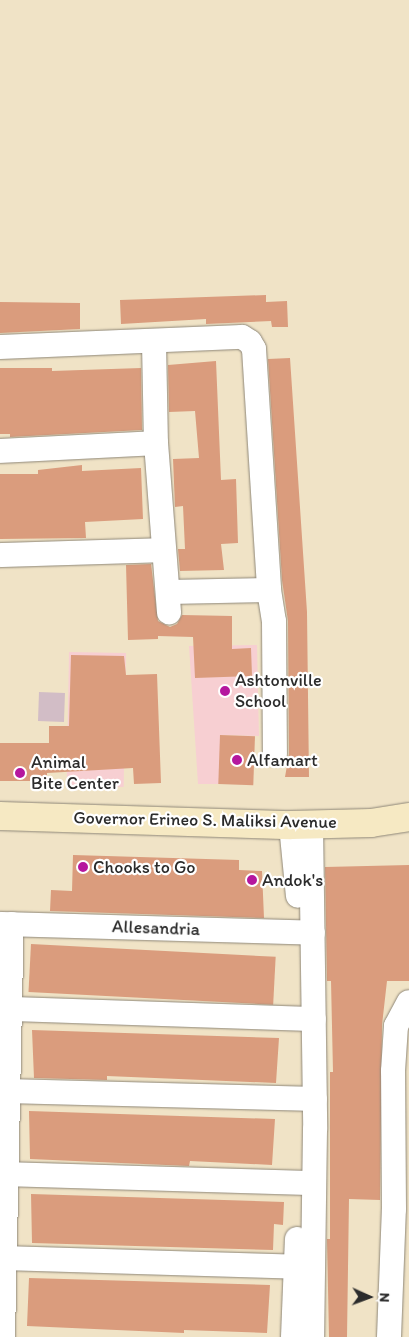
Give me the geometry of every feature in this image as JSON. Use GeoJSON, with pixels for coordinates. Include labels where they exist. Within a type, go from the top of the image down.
{"type":"FeatureCollection","features":[{"type":"Feature","properties":{"kind":"main road","name":"Governor Erineo S. Maliksi Avenue"},"geometry":{"type":"LineString","coordinates":[[0,816],[301,825],[371,823],[409,817]]}},
{"type":"Feature","properties":{"kind":"street"},"geometry":{"type":"LineString","coordinates":[[0,347],[242,337],[254,349],[269,590],[274,621],[276,754]]}},
{"type":"Feature","properties":{"kind":"street"},"geometry":{"type":"LineString","coordinates":[[154,342],[156,443],[168,602],[269,590]]}},
{"type":"Feature","properties":{"kind":"street"},"geometry":{"type":"LineString","coordinates":[[0,451],[156,443]]}},
{"type":"Feature","properties":{"kind":"street"},"geometry":{"type":"LineString","coordinates":[[0,555],[164,550]]}},
{"type":"Feature","properties":{"kind":"street"},"geometry":{"type":"LineString","coordinates":[[301,825],[307,933],[305,1267],[312,1337]]}},
{"type":"Feature","properties":{"kind":"street"},"geometry":{"type":"LineString","coordinates":[[2,1337],[10,1009],[6,924]]}},
{"type":"Feature","properties":{"kind":"street","name":"Allesandria"},"geometry":{"type":"LineString","coordinates":[[6,924],[307,933]]}},
{"type":"Feature","properties":{"kind":"street"},"geometry":{"type":"LineString","coordinates":[[389,1337],[400,1284],[401,1070],[396,1026],[409,1002]]}},
{"type":"Feature","properties":{"kind":"street"},"geometry":{"type":"LineString","coordinates":[[10,1009],[307,1019]]}},
{"type":"Feature","properties":{"kind":"street"},"geometry":{"type":"LineString","coordinates":[[8,1091],[307,1099]]}},
{"type":"Feature","properties":{"kind":"street"},"geometry":{"type":"LineString","coordinates":[[6,1174],[306,1183]]}},
{"type":"Feature","properties":{"kind":"street"},"geometry":{"type":"LineString","coordinates":[[4,1258],[305,1267]]}},
{"type":"Feature","properties":{"kind":"street"},"geometry":{"type":"LineString","coordinates":[[293,1337],[305,1267]]}},
{"type":"Feature","properties":{"kind":"shaded area","name":"Ashtonville School"},"geometry":{"type":"Polygon","coordinates":[[[257,645],[259,736],[220,735],[220,784],[198,784],[189,646],[257,645]]]}},
{"type":"Feature","properties":{"kind":"shaded area"},"geometry":{"type":"Polygon","coordinates":[[[69,652],[126,653],[124,787],[67,786],[69,652]]]}},
{"type":"Feature","properties":{"kind":"shaded area"},"geometry":{"type":"Polygon","coordinates":[[[39,692],[65,693],[64,722],[38,721],[39,692]]]}},
{"type":"Feature","properties":{"kind":"building"},"geometry":{"type":"Polygon","coordinates":[[[266,295],[266,302],[287,301],[288,327],[272,327],[271,321],[206,324],[206,319],[121,324],[120,300],[266,295]]]}},
{"type":"Feature","properties":{"kind":"building"},"geometry":{"type":"Polygon","coordinates":[[[0,302],[80,303],[80,329],[0,333],[0,302]]]}},
{"type":"Feature","properties":{"kind":"building"},"geometry":{"type":"Polygon","coordinates":[[[290,358],[307,612],[309,777],[285,777],[289,754],[288,621],[282,580],[268,359],[290,358]]]}},
{"type":"Feature","properties":{"kind":"building"},"geometry":{"type":"Polygon","coordinates":[[[216,361],[221,480],[236,479],[238,543],[221,544],[224,570],[180,571],[178,549],[185,549],[183,506],[175,507],[173,459],[199,458],[195,411],[169,412],[168,365],[216,361]]]}},
{"type":"Feature","properties":{"kind":"building"},"geometry":{"type":"Polygon","coordinates":[[[0,368],[52,368],[52,371],[141,368],[142,430],[10,437],[10,434],[0,434],[0,368]]]}},
{"type":"Feature","properties":{"kind":"building"},"geometry":{"type":"Polygon","coordinates":[[[82,465],[82,471],[141,468],[143,519],[85,522],[86,538],[0,539],[0,474],[38,474],[38,470],[82,465]]]}},
{"type":"Feature","properties":{"kind":"building"},"geometry":{"type":"Polygon","coordinates":[[[151,564],[158,621],[170,627],[177,624],[182,615],[232,616],[232,649],[251,648],[252,676],[195,678],[193,637],[158,636],[158,639],[128,640],[126,565],[151,564]]]}},
{"type":"Feature","properties":{"kind":"building"},"geometry":{"type":"Polygon","coordinates":[[[71,655],[124,656],[126,675],[157,674],[161,783],[134,784],[133,768],[47,773],[47,781],[0,781],[0,743],[49,743],[49,726],[69,726],[71,655]]]}},
{"type":"Feature","properties":{"kind":"building","name":"Alfamart"},"geometry":{"type":"Polygon","coordinates":[[[220,735],[255,736],[253,785],[218,784],[220,735]]]}},
{"type":"Feature","properties":{"kind":"building"},"geometry":{"type":"Polygon","coordinates":[[[73,855],[239,860],[239,870],[262,871],[264,918],[50,911],[51,890],[72,891],[73,855]]]}},
{"type":"Feature","properties":{"kind":"building"},"geometry":{"type":"Polygon","coordinates":[[[409,865],[409,981],[387,981],[382,1025],[380,1200],[349,1199],[347,1337],[329,1337],[327,1239],[330,1239],[330,1072],[333,1072],[331,981],[327,981],[325,867],[409,865]]]}},
{"type":"Feature","properties":{"kind":"building"},"geometry":{"type":"Polygon","coordinates":[[[31,944],[276,957],[273,1005],[28,992],[31,944]]]}},
{"type":"Feature","properties":{"kind":"building"},"geometry":{"type":"Polygon","coordinates":[[[32,1030],[279,1038],[276,1083],[107,1076],[107,1080],[34,1078],[32,1030]]]}},
{"type":"Feature","properties":{"kind":"building"},"geometry":{"type":"Polygon","coordinates":[[[29,1111],[275,1119],[272,1165],[190,1161],[189,1166],[30,1159],[29,1111]]]}},
{"type":"Feature","properties":{"kind":"building"},"geometry":{"type":"Polygon","coordinates":[[[31,1194],[284,1202],[283,1225],[274,1224],[273,1250],[32,1243],[31,1194]]]}},
{"type":"Feature","properties":{"kind":"building"},"geometry":{"type":"Polygon","coordinates":[[[29,1278],[270,1285],[267,1333],[184,1330],[184,1333],[27,1326],[29,1278]]]}},
{"type":"Feature","properties":{"kind":"place","name":"Ashtonville School"},"geometry":{"type":"Point","coordinates":[225,691]}},
{"type":"Feature","properties":{"kind":"place","name":"Alfamart"},"geometry":{"type":"Point","coordinates":[237,760]}},
{"type":"Feature","properties":{"kind":"place","name":"Animal Bite Center"},"geometry":{"type":"Point","coordinates":[20,773]}},
{"type":"Feature","properties":{"kind":"place","name":"Chooks to Go"},"geometry":{"type":"Point","coordinates":[83,867]}},
{"type":"Feature","properties":{"kind":"place","name":"Andok's"},"geometry":{"type":"Point","coordinates":[252,880]}}]}
